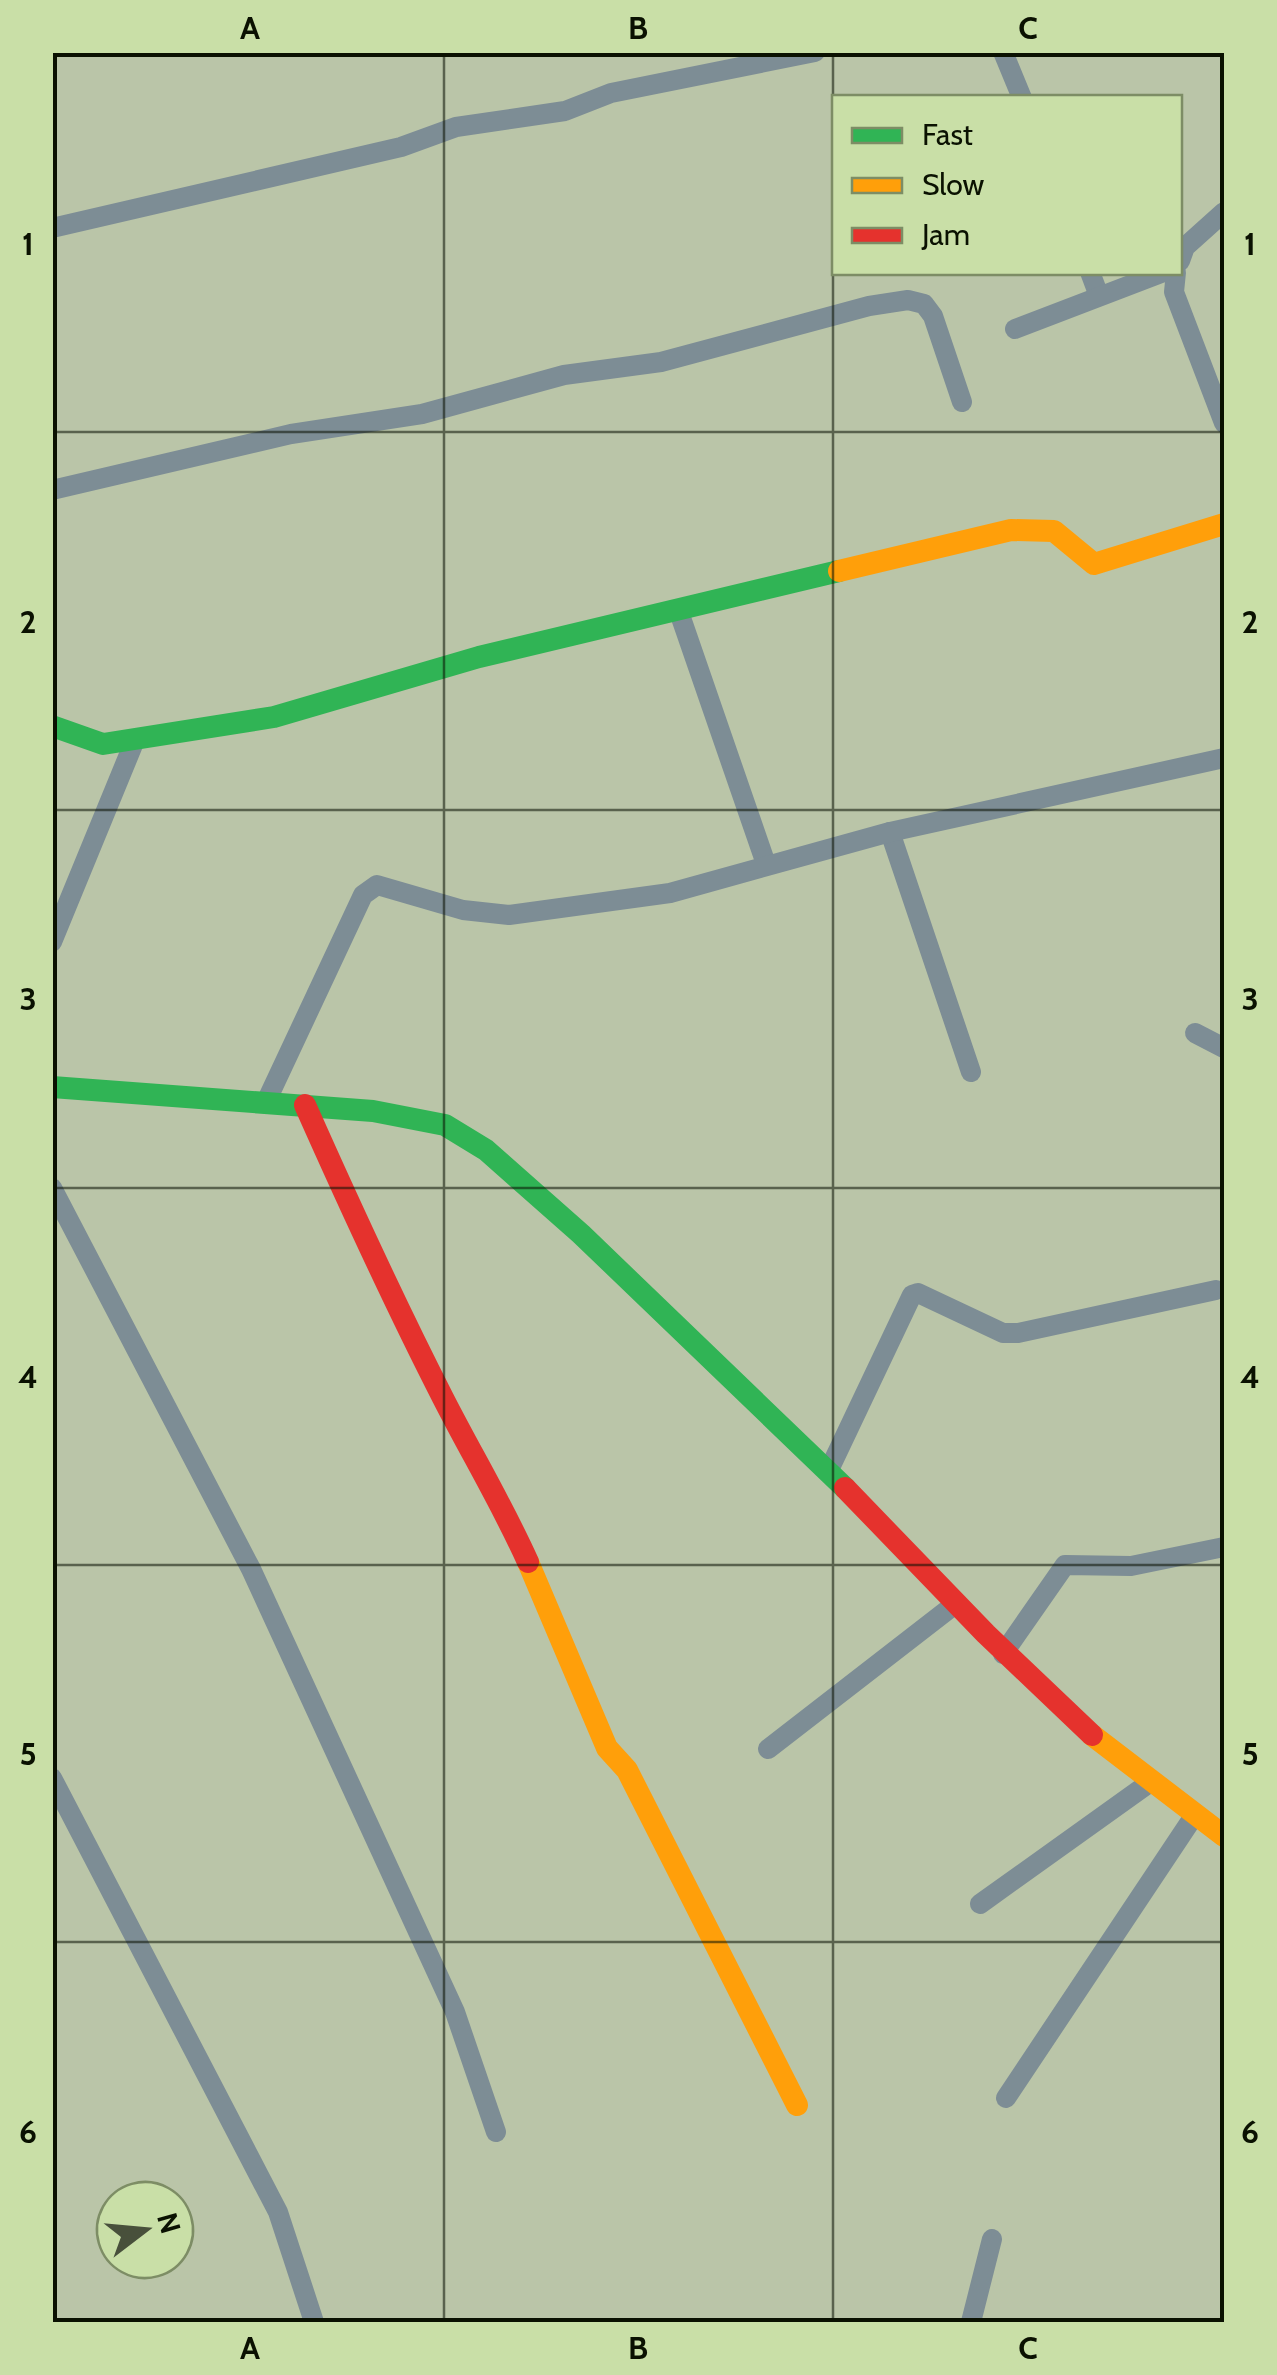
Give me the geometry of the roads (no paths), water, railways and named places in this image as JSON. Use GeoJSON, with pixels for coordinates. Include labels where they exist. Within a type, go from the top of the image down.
{"type":"FeatureCollection","features":[{"type":"Feature","properties":{"kind":"street"},"geometry":{"type":"LineString","coordinates":[[52,228],[401,147],[456,127],[565,111],[611,93],[815,52]]}},
{"type":"Feature","properties":{"kind":"street"},"geometry":{"type":"LineString","coordinates":[[1003,52],[1021,95]]}},
{"type":"Feature","properties":{"kind":"street"},"geometry":{"type":"LineString","coordinates":[[1182,255],[1185,247],[1224,212]]}},
{"type":"Feature","properties":{"kind":"street"},"geometry":{"type":"LineString","coordinates":[[1091,275],[1099,296]]}},
{"type":"Feature","properties":{"kind":"street"},"geometry":{"type":"LineString","coordinates":[[1015,330],[1156,275]]}},
{"type":"Feature","properties":{"kind":"street"},"geometry":{"type":"LineString","coordinates":[[1176,275],[1174,292],[1224,423]]}},
{"type":"Feature","properties":{"kind":"street"},"geometry":{"type":"LineString","coordinates":[[52,490],[291,434],[422,414],[564,375],[661,362],[869,306],[908,300],[924,304],[933,316],[962,402]]}},
{"type":"Feature","properties":{"kind":"street"},"geometry":{"type":"LineString","coordinates":[[52,726],[103,744],[274,717],[480,658],[1011,530],[1054,531],[1094,564],[1224,524]]}},
{"type":"Feature","properties":{"kind":"street"},"geometry":{"type":"LineString","coordinates":[[679,612],[766,864]]}},
{"type":"Feature","properties":{"kind":"street"},"geometry":{"type":"LineString","coordinates":[[52,942],[135,740]]}},
{"type":"Feature","properties":{"kind":"street"},"geometry":{"type":"LineString","coordinates":[[266,1102],[369,888],[377,885],[463,910],[509,914],[670,894],[890,832],[1163,768],[1224,758]]}},
{"type":"Feature","properties":{"kind":"street"},"geometry":{"type":"LineString","coordinates":[[890,832],[971,1072]]}},
{"type":"Feature","properties":{"kind":"street"},"geometry":{"type":"LineString","coordinates":[[1195,1033],[1224,1048]]}},
{"type":"Feature","properties":{"kind":"street"},"geometry":{"type":"LineString","coordinates":[[52,1087],[373,1111],[446,1125],[486,1150],[828,1472],[1003,1654],[1149,1783],[1224,1836]]}},
{"type":"Feature","properties":{"kind":"street"},"geometry":{"type":"LineString","coordinates":[[305,1105],[379,1272],[474,1460],[507,1514],[607,1748],[627,1770],[797,2105]]}},
{"type":"Feature","properties":{"kind":"street"},"geometry":{"type":"LineString","coordinates":[[52,1188],[251,1569],[455,2012],[496,2132]]}},
{"type":"Feature","properties":{"kind":"street"},"geometry":{"type":"LineString","coordinates":[[828,1472],[912,1295],[918,1293],[1003,1332],[1018,1333],[1216,1290]]}},
{"type":"Feature","properties":{"kind":"street"},"geometry":{"type":"LineString","coordinates":[[1003,1654],[1065,1565],[1131,1566],[1224,1547]]}},
{"type":"Feature","properties":{"kind":"street"},"geometry":{"type":"LineString","coordinates":[[768,1749],[954,1605]]}},
{"type":"Feature","properties":{"kind":"street"},"geometry":{"type":"LineString","coordinates":[[52,1778],[278,2212],[314,2322]]}},
{"type":"Feature","properties":{"kind":"street"},"geometry":{"type":"LineString","coordinates":[[980,1904],[1149,1783]]}},
{"type":"Feature","properties":{"kind":"street"},"geometry":{"type":"LineString","coordinates":[[1006,2098],[1194,1816]]}},
{"type":"Feature","properties":{"kind":"street"},"geometry":{"type":"LineString","coordinates":[[971,2322],[992,2239]]}}]}
